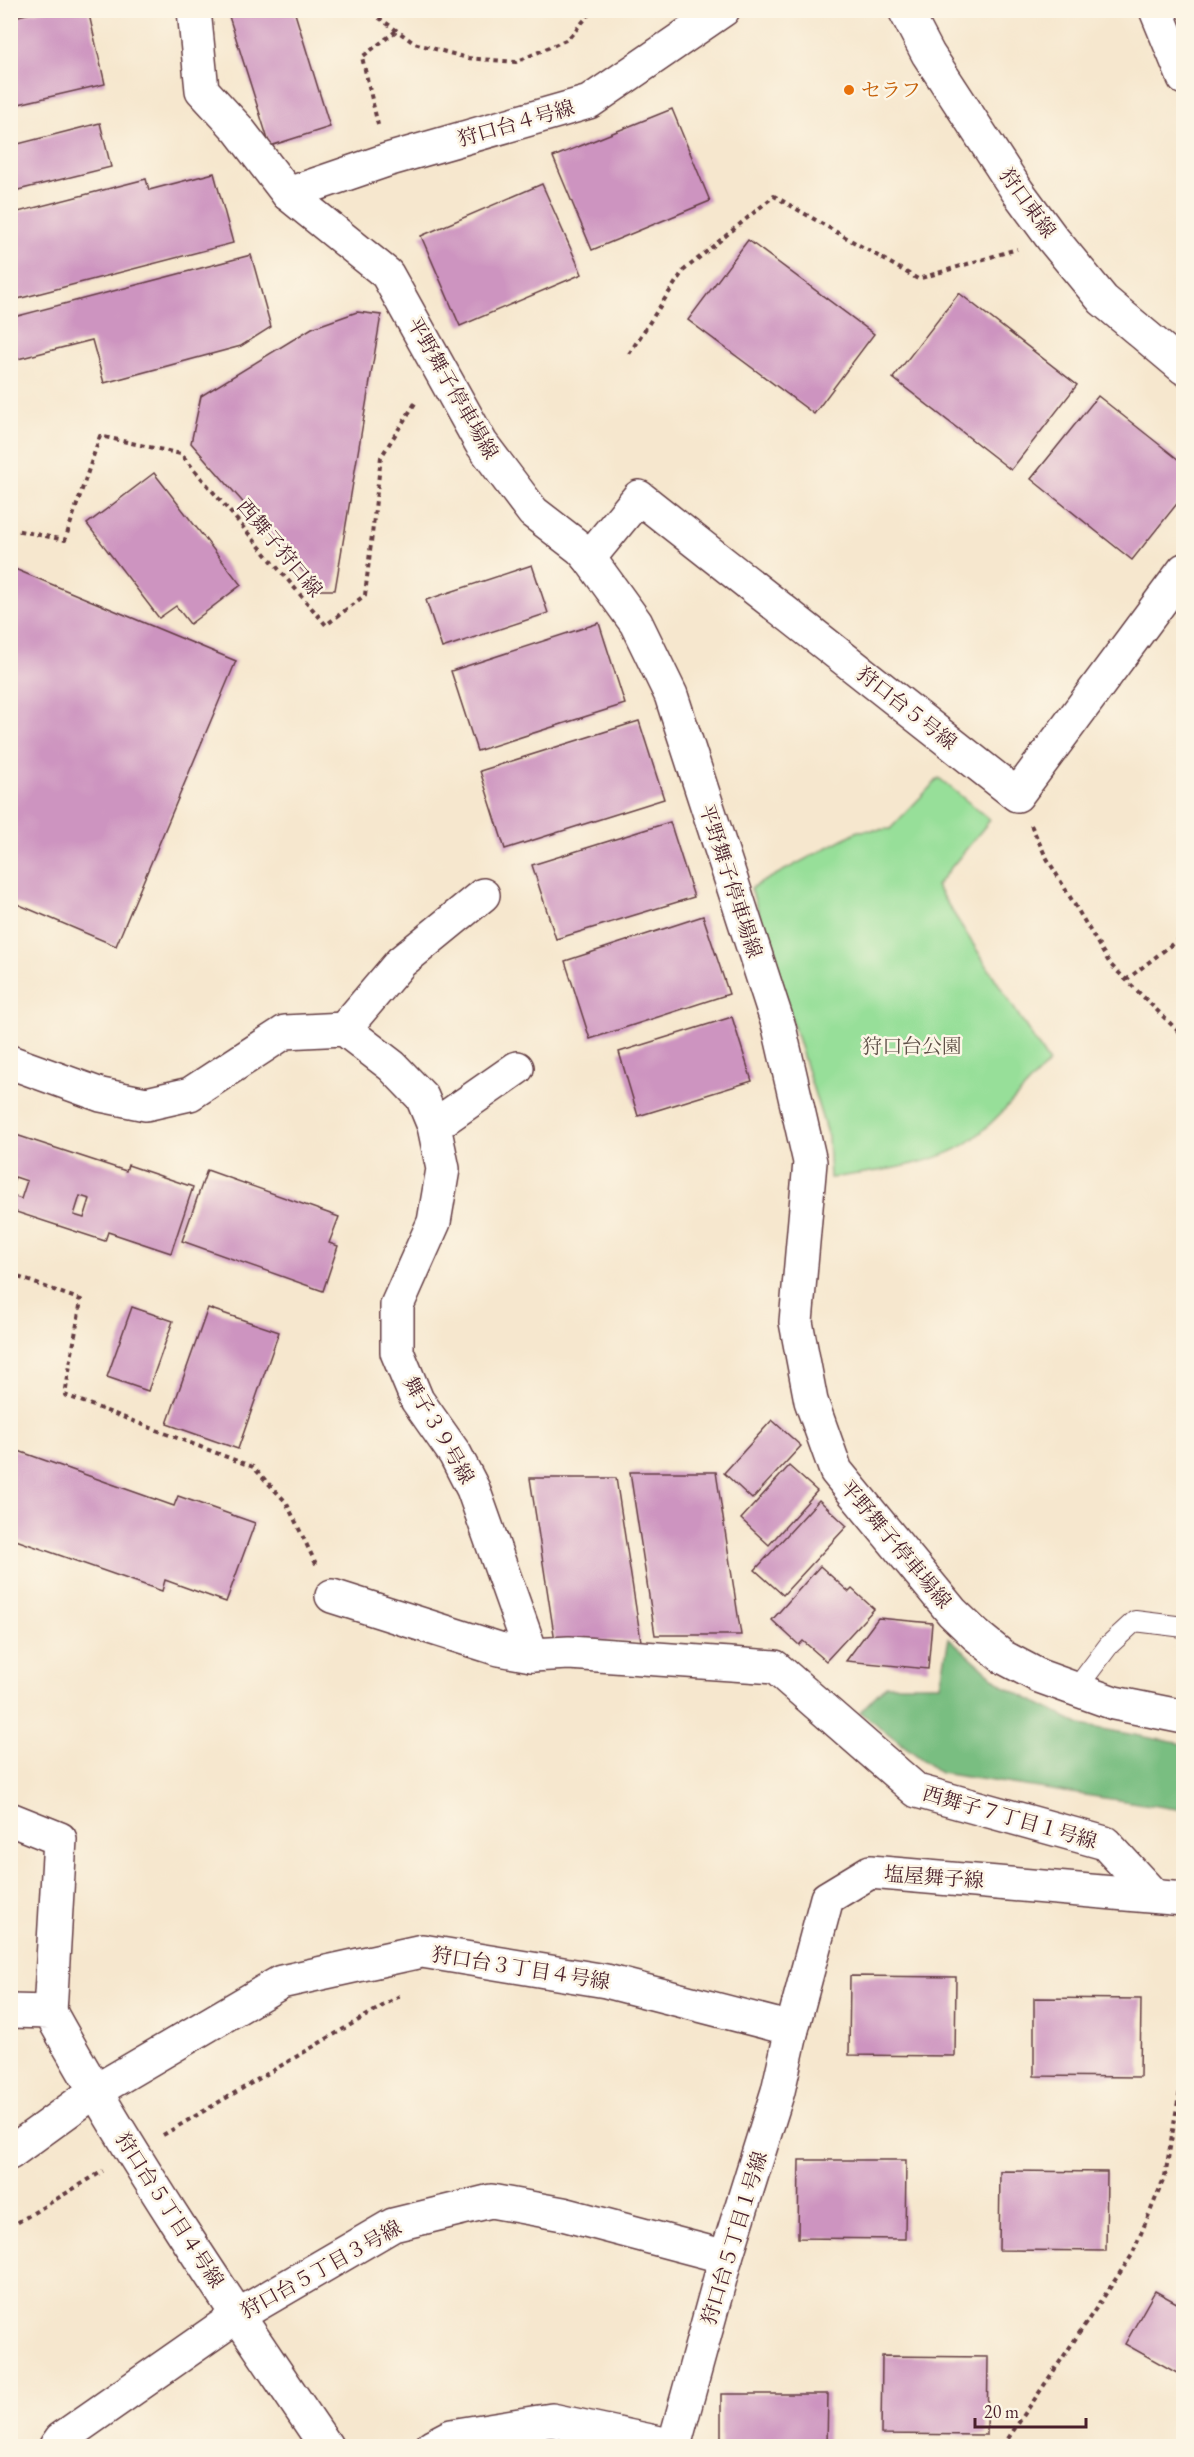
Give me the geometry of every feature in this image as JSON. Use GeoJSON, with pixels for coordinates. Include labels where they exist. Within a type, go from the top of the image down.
{"type":"FeatureCollection","features":[{"type":"Feature","properties":{"kind":"street","name":"平野舞子停車場線"},"geometry":{"type":"LineString","coordinates":[[194,10],[202,90],[238,129],[288,194],[387,274],[481,443],[533,512],[581,549],[589,558],[636,623],[671,695],[779,1027],[810,1162],[796,1322],[811,1401],[836,1471],[952,1612],[1003,1657],[1040,1676],[1114,1703],[1184,1716]]}},
{"type":"Feature","properties":{"kind":"street","name":"狩口台４号線"},"geometry":{"type":"LineString","coordinates":[[288,194],[387,160],[589,102],[723,10]]}},
{"type":"Feature","properties":{"kind":"street","name":"狩口東線"},"geometry":{"type":"LineString","coordinates":[[905,10],[928,54],[1018,192],[1052,238],[1103,300],[1184,368]]}},
{"type":"Feature","properties":{"kind":"street"},"geometry":{"type":"LineString","coordinates":[[1156,10],[1184,78]]}},
{"type":"Feature","properties":{"kind":"street","name":"狩口台５号線"},"geometry":{"type":"LineString","coordinates":[[589,558],[639,497],[1017,795]]}},
{"type":"Feature","properties":{"kind":"street"},"geometry":{"type":"LineString","coordinates":[[1017,795],[1184,570]]}},
{"type":"Feature","properties":{"kind":"street"},"geometry":{"type":"LineString","coordinates":[[10,1062],[100,1095],[146,1104],[190,1094],[285,1032],[344,1029],[401,962],[483,895]]}},
{"type":"Feature","properties":{"kind":"street","name":"舞子３９号線"},"geometry":{"type":"LineString","coordinates":[[344,1029],[392,1066],[422,1097],[434,1126],[443,1169],[434,1222],[397,1305],[397,1352],[417,1400],[455,1454],[473,1489],[532,1655]]}},
{"type":"Feature","properties":{"kind":"street"},"geometry":{"type":"LineString","coordinates":[[434,1126],[517,1068]]}},
{"type":"Feature","properties":{"kind":"street","name":"西舞子７丁目１号線"},"geometry":{"type":"LineString","coordinates":[[332,1596],[499,1649],[532,1655],[569,1653],[775,1668],[917,1791],[1105,1843],[1168,1897]]}},
{"type":"Feature","properties":{"kind":"street"},"geometry":{"type":"LineString","coordinates":[[10,1819],[60,1839],[50,2012],[10,2011]]}},
{"type":"Feature","properties":{"kind":"street","name":"塩屋舞子線"},"geometry":{"type":"LineString","coordinates":[[792,2029],[827,1898],[870,1872],[1168,1897]]}},
{"type":"Feature","properties":{"kind":"street","name":"狩口台３丁目４号線"},"geometry":{"type":"LineString","coordinates":[[10,2153],[94,2092],[281,1982],[422,1951],[606,1981],[792,2029]]}},
{"type":"Feature","properties":{"kind":"street","name":"狩口台５丁目４号線"},"geometry":{"type":"LineString","coordinates":[[50,2012],[94,2092],[237,2316],[326,2446]]}},
{"type":"Feature","properties":{"kind":"street","name":"狩口台５丁目１号線"},"geometry":{"type":"LineString","coordinates":[[674,2446],[726,2257],[778,2091],[792,2029]]}},
{"type":"Feature","properties":{"kind":"street","name":"狩口台５丁目３号線"},"geometry":{"type":"LineString","coordinates":[[56,2446],[61,2439],[237,2316],[393,2225],[491,2201],[563,2214],[726,2257]]}},
{"type":"Feature","properties":{"kind":"street"},"geometry":{"type":"LineString","coordinates":[[432,2446],[452,2436],[552,2420],[674,2446]]}},
{"type":"Feature","properties":{"kind":"lane"},"geometry":{"type":"LineString","coordinates":[[1076,1689],[1109,1645],[1135,1621],[1184,1626]]}},
{"type":"Feature","properties":{"kind":"path"},"geometry":{"type":"LineString","coordinates":[[374,10],[378,17],[414,43],[466,58],[516,62],[568,39],[592,10]]}},
{"type":"Feature","properties":{"kind":"path"},"geometry":{"type":"LineString","coordinates":[[387,160],[362,57],[396,31]]}},
{"type":"Feature","properties":{"kind":"path"},"geometry":{"type":"LineString","coordinates":[[629,354],[683,271],[774,196],[918,279],[1052,238]]}},
{"type":"Feature","properties":{"kind":"path","name":"西舞子狩口線"},"geometry":{"type":"LineString","coordinates":[[10,529],[65,540],[100,436],[181,454],[326,625],[365,595],[381,457],[439,367]]}},
{"type":"Feature","properties":{"kind":"path"},"geometry":{"type":"LineString","coordinates":[[1017,795],[1045,855],[1110,963],[1184,1037]]}},
{"type":"Feature","properties":{"kind":"path"},"geometry":{"type":"LineString","coordinates":[[1126,980],[1184,935]]}},
{"type":"Feature","properties":{"kind":"path"},"geometry":{"type":"LineString","coordinates":[[10,1274],[81,1300],[65,1395],[253,1467],[286,1502],[332,1596]]}},
{"type":"Feature","properties":{"kind":"path"},"geometry":{"type":"LineString","coordinates":[[10,2227],[405,1993]]}},
{"type":"Feature","properties":{"kind":"path"},"geometry":{"type":"LineString","coordinates":[[1003,2446],[1132,2255],[1165,2176],[1184,2067]]}},
{"type":"Feature","properties":{"kind":"green space","name":"狩口台公園"},"geometry":{"type":"Polygon","coordinates":[[[939,778],[990,820],[936,886],[1049,1063],[994,1121],[960,1147],[944,1155],[905,1166],[830,1178],[828,1137],[751,888],[858,831],[890,829],[939,778]]]}},
{"type":"Feature","properties":{"kind":"green space"},"geometry":{"type":"Polygon","coordinates":[[[949,1638],[1005,1687],[1081,1725],[1183,1744],[1183,1810],[940,1773],[860,1712],[886,1685],[940,1685],[949,1638]]]}},
{"type":"Feature","properties":{"kind":"building"},"geometry":{"type":"Polygon","coordinates":[[[43,10],[88,10],[105,84],[10,106],[10,18],[43,10]]]}},
{"type":"Feature","properties":{"kind":"building"},"geometry":{"type":"Polygon","coordinates":[[[227,10],[294,10],[330,127],[270,146],[227,10]]]}},
{"type":"Feature","properties":{"kind":"building"},"geometry":{"type":"Polygon","coordinates":[[[672,109],[710,201],[592,250],[553,157],[672,109]]]}},
{"type":"Feature","properties":{"kind":"building"},"geometry":{"type":"Polygon","coordinates":[[[100,123],[111,167],[10,192],[10,146],[100,123]]]}},
{"type":"Feature","properties":{"kind":"building"},"geometry":{"type":"Polygon","coordinates":[[[214,173],[233,243],[10,301],[10,214],[146,179],[149,190],[214,173]]]}},
{"type":"Feature","properties":{"kind":"building"},"geometry":{"type":"Polygon","coordinates":[[[542,184],[582,274],[460,326],[421,236],[542,184]]]}},
{"type":"Feature","properties":{"kind":"building"},"geometry":{"type":"Polygon","coordinates":[[[748,240],[874,334],[814,414],[688,320],[748,240]]]}},
{"type":"Feature","properties":{"kind":"building"},"geometry":{"type":"Polygon","coordinates":[[[251,255],[271,327],[241,346],[104,383],[92,340],[10,361],[10,318],[251,255]]]}},
{"type":"Feature","properties":{"kind":"building"},"geometry":{"type":"Polygon","coordinates":[[[959,293],[1077,385],[1011,470],[893,378],[959,293]]]}},
{"type":"Feature","properties":{"kind":"building"},"geometry":{"type":"Polygon","coordinates":[[[357,312],[381,315],[335,590],[320,590],[191,443],[201,396],[312,328],[357,312]]]}},
{"type":"Feature","properties":{"kind":"building"},"geometry":{"type":"Polygon","coordinates":[[[1098,396],[1184,464],[1184,495],[1132,560],[1031,479],[1098,396]]]}},
{"type":"Feature","properties":{"kind":"building"},"geometry":{"type":"Polygon","coordinates":[[[154,473],[241,585],[190,624],[176,606],[159,618],[87,524],[154,473]]]}},
{"type":"Feature","properties":{"kind":"building"},"geometry":{"type":"Polygon","coordinates":[[[532,565],[548,613],[442,648],[426,600],[532,565]]]}},
{"type":"Feature","properties":{"kind":"building"},"geometry":{"type":"Polygon","coordinates":[[[10,567],[236,661],[116,946],[10,901],[10,567]]]}},
{"type":"Feature","properties":{"kind":"building"},"geometry":{"type":"Polygon","coordinates":[[[599,623],[625,704],[477,751],[451,671],[599,623]]]}},
{"type":"Feature","properties":{"kind":"building"},"geometry":{"type":"Polygon","coordinates":[[[639,721],[664,799],[505,849],[480,771],[639,721]]]}},
{"type":"Feature","properties":{"kind":"building"},"geometry":{"type":"Polygon","coordinates":[[[670,822],[694,897],[556,939],[532,865],[670,822]]]}},
{"type":"Feature","properties":{"kind":"building"},"geometry":{"type":"Polygon","coordinates":[[[703,916],[729,994],[590,1039],[565,961],[703,916]]]}},
{"type":"Feature","properties":{"kind":"building"},"geometry":{"type":"Polygon","coordinates":[[[732,1017],[752,1081],[638,1116],[619,1052],[732,1017]]]}},
{"type":"Feature","properties":{"kind":"building"},"geometry":{"type":"Polygon","coordinates":[[[10,1133],[126,1171],[128,1165],[193,1187],[171,1253],[108,1232],[105,1241],[10,1210],[10,1195],[21,1199],[27,1181],[15,1177],[10,1190],[10,1133]],[[80,1196],[74,1215],[84,1218],[90,1199],[80,1196]]]}},
{"type":"Feature","properties":{"kind":"building"},"geometry":{"type":"Polygon","coordinates":[[[207,1170],[339,1217],[329,1243],[338,1246],[323,1291],[182,1241],[207,1170]]]}},
{"type":"Feature","properties":{"kind":"building"},"geometry":{"type":"Polygon","coordinates":[[[132,1307],[173,1321],[148,1391],[107,1377],[132,1307]]]}},
{"type":"Feature","properties":{"kind":"building"},"geometry":{"type":"Polygon","coordinates":[[[208,1308],[279,1332],[238,1449],[167,1424],[208,1308]]]}},
{"type":"Feature","properties":{"kind":"building"},"geometry":{"type":"Polygon","coordinates":[[[772,1420],[801,1446],[752,1499],[724,1473],[772,1420]]]}},
{"type":"Feature","properties":{"kind":"building"},"geometry":{"type":"Polygon","coordinates":[[[10,1448],[174,1506],[178,1496],[255,1523],[226,1602],[165,1580],[162,1591],[10,1538],[10,1448]]]}},
{"type":"Feature","properties":{"kind":"building"},"geometry":{"type":"Polygon","coordinates":[[[789,1466],[817,1491],[769,1545],[741,1519],[789,1466]]]}},
{"type":"Feature","properties":{"kind":"building"},"geometry":{"type":"Polygon","coordinates":[[[630,1472],[716,1472],[741,1635],[655,1635],[630,1472]]]}},
{"type":"Feature","properties":{"kind":"building"},"geometry":{"type":"Polygon","coordinates":[[[530,1478],[616,1478],[641,1641],[555,1641],[530,1478]]]}},
{"type":"Feature","properties":{"kind":"building"},"geometry":{"type":"Polygon","coordinates":[[[819,1500],[847,1526],[783,1595],[755,1570],[819,1500]]]}},
{"type":"Feature","properties":{"kind":"building"},"geometry":{"type":"Polygon","coordinates":[[[820,1566],[849,1592],[852,1589],[874,1609],[826,1661],[803,1641],[799,1645],[772,1620],[820,1566]]]}},
{"type":"Feature","properties":{"kind":"building"},"geometry":{"type":"Polygon","coordinates":[[[878,1618],[932,1623],[928,1669],[846,1661],[878,1618]]]}},
{"type":"Feature","properties":{"kind":"building"},"geometry":{"type":"Polygon","coordinates":[[[850,1976],[956,1977],[955,2056],[849,2055],[850,1976]]]}},
{"type":"Feature","properties":{"kind":"building"},"geometry":{"type":"Polygon","coordinates":[[[1034,1998],[1141,1999],[1140,2077],[1034,2076],[1034,1998]]]}},
{"type":"Feature","properties":{"kind":"building"},"geometry":{"type":"Polygon","coordinates":[[[799,2160],[906,2160],[905,2239],[798,2238],[799,2160]]]}},
{"type":"Feature","properties":{"kind":"building"},"geometry":{"type":"Polygon","coordinates":[[[1000,2171],[1107,2172],[1106,2251],[999,2250],[1000,2171]]]}},
{"type":"Feature","properties":{"kind":"building"},"geometry":{"type":"Polygon","coordinates":[[[1155,2291],[1184,2307],[1184,2377],[1125,2344],[1155,2291]]]}},
{"type":"Feature","properties":{"kind":"building"},"geometry":{"type":"Polygon","coordinates":[[[882,2356],[988,2357],[987,2435],[881,2434],[882,2356]]]}},
{"type":"Feature","properties":{"kind":"building"},"geometry":{"type":"Polygon","coordinates":[[[721,2394],[828,2394],[827,2446],[721,2446],[721,2394]]]}},
{"type":"Feature","properties":{"kind":"place","name":"セラフ"},"geometry":{"type":"Point","coordinates":[849,90]}}]}
